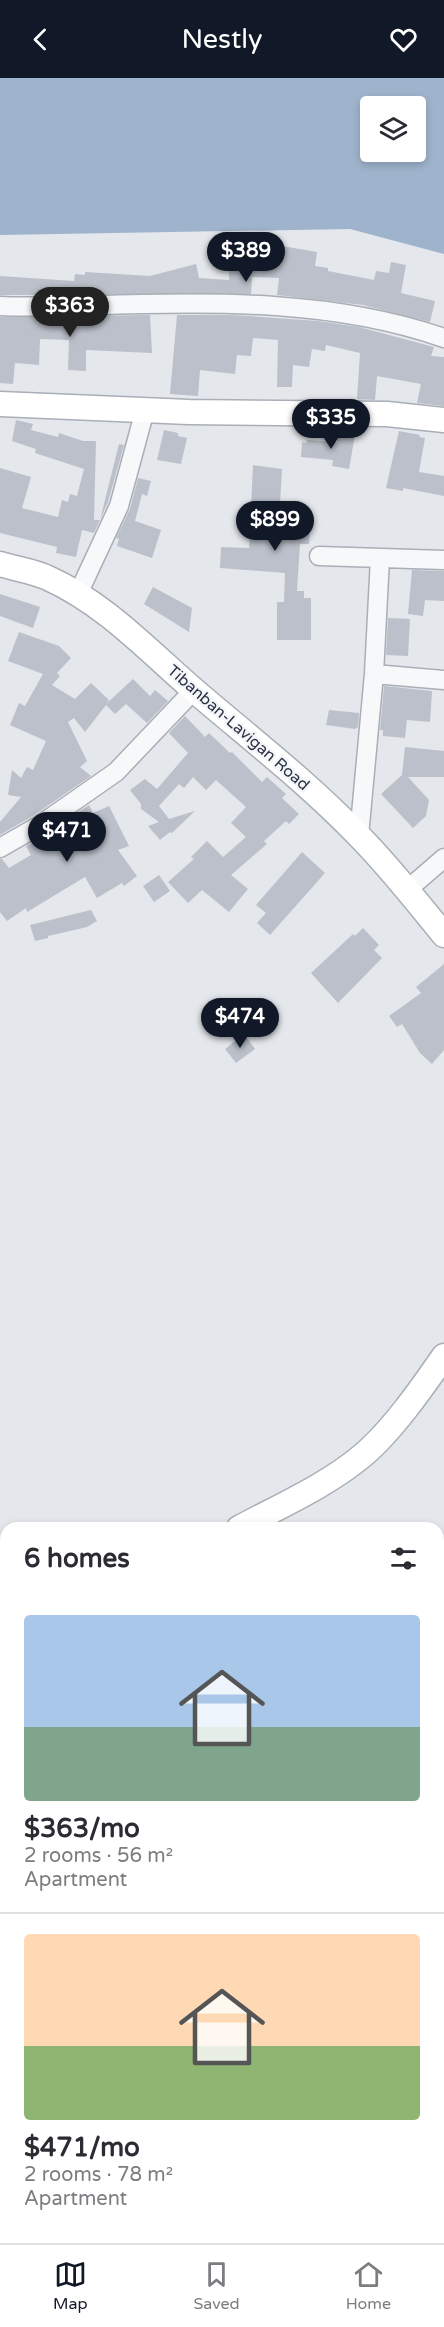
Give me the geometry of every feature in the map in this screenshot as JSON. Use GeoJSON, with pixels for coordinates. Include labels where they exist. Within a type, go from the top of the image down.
{"type":"FeatureCollection","features":[{"type":"Feature","properties":{"kind":"street"},"geometry":{"type":"LineString","coordinates":[[0,306],[30,308],[180,304],[296,306],[360,314],[408,325],[444,338]]}},
{"type":"Feature","properties":{"kind":"street"},"geometry":{"type":"LineString","coordinates":[[0,404],[145,411],[387,414],[444,420]]}},
{"type":"Feature","properties":{"kind":"street"},"geometry":{"type":"LineString","coordinates":[[78,594],[119,506],[145,411]]}},
{"type":"Feature","properties":{"kind":"street"},"geometry":{"type":"LineString","coordinates":[[319,556],[444,560]]}},
{"type":"Feature","properties":{"kind":"street"},"geometry":{"type":"LineString","coordinates":[[359,836],[374,674],[380,558]]}},
{"type":"Feature","properties":{"kind":"street","name":"Tibanban-Lavigan Road"},"geometry":{"type":"LineString","coordinates":[[0,564],[46,577],[100,608],[322,799],[359,836],[444,935]]}},
{"type":"Feature","properties":{"kind":"street"},"geometry":{"type":"LineString","coordinates":[[374,674],[444,680]]}},
{"type":"Feature","properties":{"kind":"street"},"geometry":{"type":"LineString","coordinates":[[0,848],[40,825],[116,772],[194,690]]}},
{"type":"Feature","properties":{"kind":"street"},"geometry":{"type":"LineString","coordinates":[[407,890],[444,858]]}},
{"type":"Feature","properties":{"kind":"street"},"geometry":{"type":"LineString","coordinates":[[250,1522],[331,1478],[363,1455],[418,1395],[444,1356]]}},
{"type":"Feature","properties":{"kind":"water"},"geometry":{"type":"Polygon","coordinates":[[[0,78],[444,78],[444,254],[350,229],[0,235],[0,78]]]}},
{"type":"Feature","properties":{"kind":"building"},"geometry":{"type":"Polygon","coordinates":[[[276,245],[317,252],[315,266],[328,268],[328,271],[374,280],[376,271],[389,273],[391,262],[406,265],[401,293],[435,301],[430,322],[363,305],[277,295],[279,278],[252,277],[251,294],[0,295],[0,276],[74,281],[75,274],[85,275],[85,272],[150,276],[196,264],[199,278],[229,280],[230,251],[275,254],[276,245]]]}},
{"type":"Feature","properties":{"kind":"building"},"geometry":{"type":"Polygon","coordinates":[[[150,315],[152,353],[86,350],[86,371],[68,370],[69,340],[40,339],[39,365],[15,363],[13,384],[0,383],[0,317],[150,315]]]}},
{"type":"Feature","properties":{"kind":"building"},"geometry":{"type":"Polygon","coordinates":[[[177,315],[233,315],[318,321],[359,327],[434,347],[431,356],[444,357],[444,406],[417,403],[421,384],[377,376],[375,400],[357,399],[360,353],[326,345],[325,351],[312,349],[309,367],[293,365],[292,387],[277,387],[278,340],[253,338],[251,356],[237,355],[235,374],[200,370],[198,396],[170,394],[177,315]]]}},
{"type":"Feature","properties":{"kind":"building"},"geometry":{"type":"Polygon","coordinates":[[[16,420],[33,424],[31,430],[58,437],[59,433],[83,441],[96,441],[94,520],[100,520],[94,533],[82,530],[76,557],[56,553],[57,547],[0,533],[0,468],[31,477],[22,508],[58,517],[62,500],[68,502],[70,494],[77,496],[84,469],[35,453],[36,449],[12,441],[16,420]]]}},
{"type":"Feature","properties":{"kind":"building"},"geometry":{"type":"Polygon","coordinates":[[[164,430],[187,438],[181,464],[157,460],[164,430]]]}},
{"type":"Feature","properties":{"kind":"building"},"geometry":{"type":"Polygon","coordinates":[[[399,431],[425,438],[419,472],[444,476],[444,496],[403,488],[403,491],[386,488],[399,431]]]}},
{"type":"Feature","properties":{"kind":"building"},"geometry":{"type":"Polygon","coordinates":[[[338,432],[355,435],[349,469],[332,466],[333,460],[301,457],[302,442],[306,443],[307,440],[337,442],[338,432]]]}},
{"type":"Feature","properties":{"kind":"building"},"geometry":{"type":"Polygon","coordinates":[[[119,444],[124,445],[108,502],[100,519],[119,444]]]}},
{"type":"Feature","properties":{"kind":"building"},"geometry":{"type":"Polygon","coordinates":[[[253,465],[282,469],[279,522],[310,523],[309,544],[300,544],[297,591],[304,591],[304,598],[311,598],[311,640],[277,640],[277,602],[284,602],[285,573],[220,568],[221,547],[249,548],[253,465]]]}},
{"type":"Feature","properties":{"kind":"building"},"geometry":{"type":"Polygon","coordinates":[[[138,478],[151,481],[147,496],[142,494],[135,521],[161,530],[152,558],[117,546],[119,539],[116,538],[130,509],[138,478]]]}},
{"type":"Feature","properties":{"kind":"building"},"geometry":{"type":"Polygon","coordinates":[[[412,570],[444,571],[444,601],[425,600],[423,616],[408,614],[412,570]]]}},
{"type":"Feature","properties":{"kind":"building"},"geometry":{"type":"Polygon","coordinates":[[[153,587],[192,608],[189,632],[144,604],[153,587]]]}},
{"type":"Feature","properties":{"kind":"building"},"geometry":{"type":"Polygon","coordinates":[[[0,594],[40,607],[33,628],[0,616],[0,594]]]}},
{"type":"Feature","properties":{"kind":"building"},"geometry":{"type":"Polygon","coordinates":[[[388,618],[410,619],[408,656],[386,655],[388,618]]]}},
{"type":"Feature","properties":{"kind":"building"},"geometry":{"type":"Polygon","coordinates":[[[19,632],[59,646],[71,658],[57,673],[60,676],[52,685],[75,699],[91,683],[109,700],[106,704],[133,679],[150,696],[155,690],[168,701],[147,723],[126,704],[115,714],[106,705],[85,732],[74,718],[68,722],[87,761],[80,767],[91,776],[0,835],[0,822],[21,797],[8,795],[12,770],[21,778],[27,767],[33,770],[46,741],[10,725],[19,703],[25,706],[43,674],[8,661],[19,632]]]}},
{"type":"Feature","properties":{"kind":"building"},"geometry":{"type":"Polygon","coordinates":[[[384,686],[432,691],[430,722],[407,720],[405,738],[383,736],[383,730],[380,730],[384,686]]]}},
{"type":"Feature","properties":{"kind":"building"},"geometry":{"type":"Polygon","coordinates":[[[329,710],[359,713],[358,727],[355,729],[326,725],[329,710]]]}},
{"type":"Feature","properties":{"kind":"building"},"geometry":{"type":"Polygon","coordinates":[[[185,716],[205,737],[209,733],[230,753],[232,752],[262,782],[267,777],[286,794],[282,798],[299,814],[289,824],[286,821],[264,841],[267,844],[231,875],[248,889],[229,912],[202,890],[188,903],[168,882],[194,859],[191,857],[207,841],[223,857],[246,837],[231,823],[246,807],[216,780],[206,790],[193,777],[184,788],[179,784],[159,806],[169,819],[195,811],[172,833],[170,832],[160,840],[148,826],[159,822],[141,809],[141,804],[130,790],[145,779],[157,789],[188,753],[169,733],[185,716]]]}},
{"type":"Feature","properties":{"kind":"building"},"geometry":{"type":"Polygon","coordinates":[[[405,747],[444,751],[444,777],[408,777],[429,800],[426,816],[413,828],[381,794],[402,775],[405,747]]]}},
{"type":"Feature","properties":{"kind":"building"},"geometry":{"type":"Polygon","coordinates":[[[89,805],[93,813],[109,806],[129,846],[118,850],[137,876],[124,886],[122,883],[97,898],[85,877],[27,912],[26,908],[7,921],[0,912],[0,859],[9,868],[31,855],[26,846],[82,820],[74,815],[89,805]]]}},
{"type":"Feature","properties":{"kind":"building"},"geometry":{"type":"Polygon","coordinates":[[[302,852],[325,873],[270,935],[257,923],[266,913],[256,905],[302,852]]]}},
{"type":"Feature","properties":{"kind":"building"},"geometry":{"type":"Polygon","coordinates":[[[159,875],[170,891],[154,902],[143,886],[159,875]]]}},
{"type":"Feature","properties":{"kind":"building"},"geometry":{"type":"Polygon","coordinates":[[[91,910],[97,921],[87,927],[35,941],[30,925],[91,910]]]}},
{"type":"Feature","properties":{"kind":"building"},"geometry":{"type":"Polygon","coordinates":[[[363,928],[379,945],[374,950],[382,958],[338,1003],[311,973],[353,934],[355,936],[363,928]]]}},
{"type":"Feature","properties":{"kind":"building"},"geometry":{"type":"Polygon","coordinates":[[[444,964],[444,1050],[432,1064],[420,1053],[402,1024],[397,1027],[389,1016],[421,993],[416,987],[444,964]]]}},
{"type":"Feature","properties":{"kind":"building"},"geometry":{"type":"Polygon","coordinates":[[[244,1034],[255,1049],[236,1063],[225,1049],[244,1034]]]}}]}
